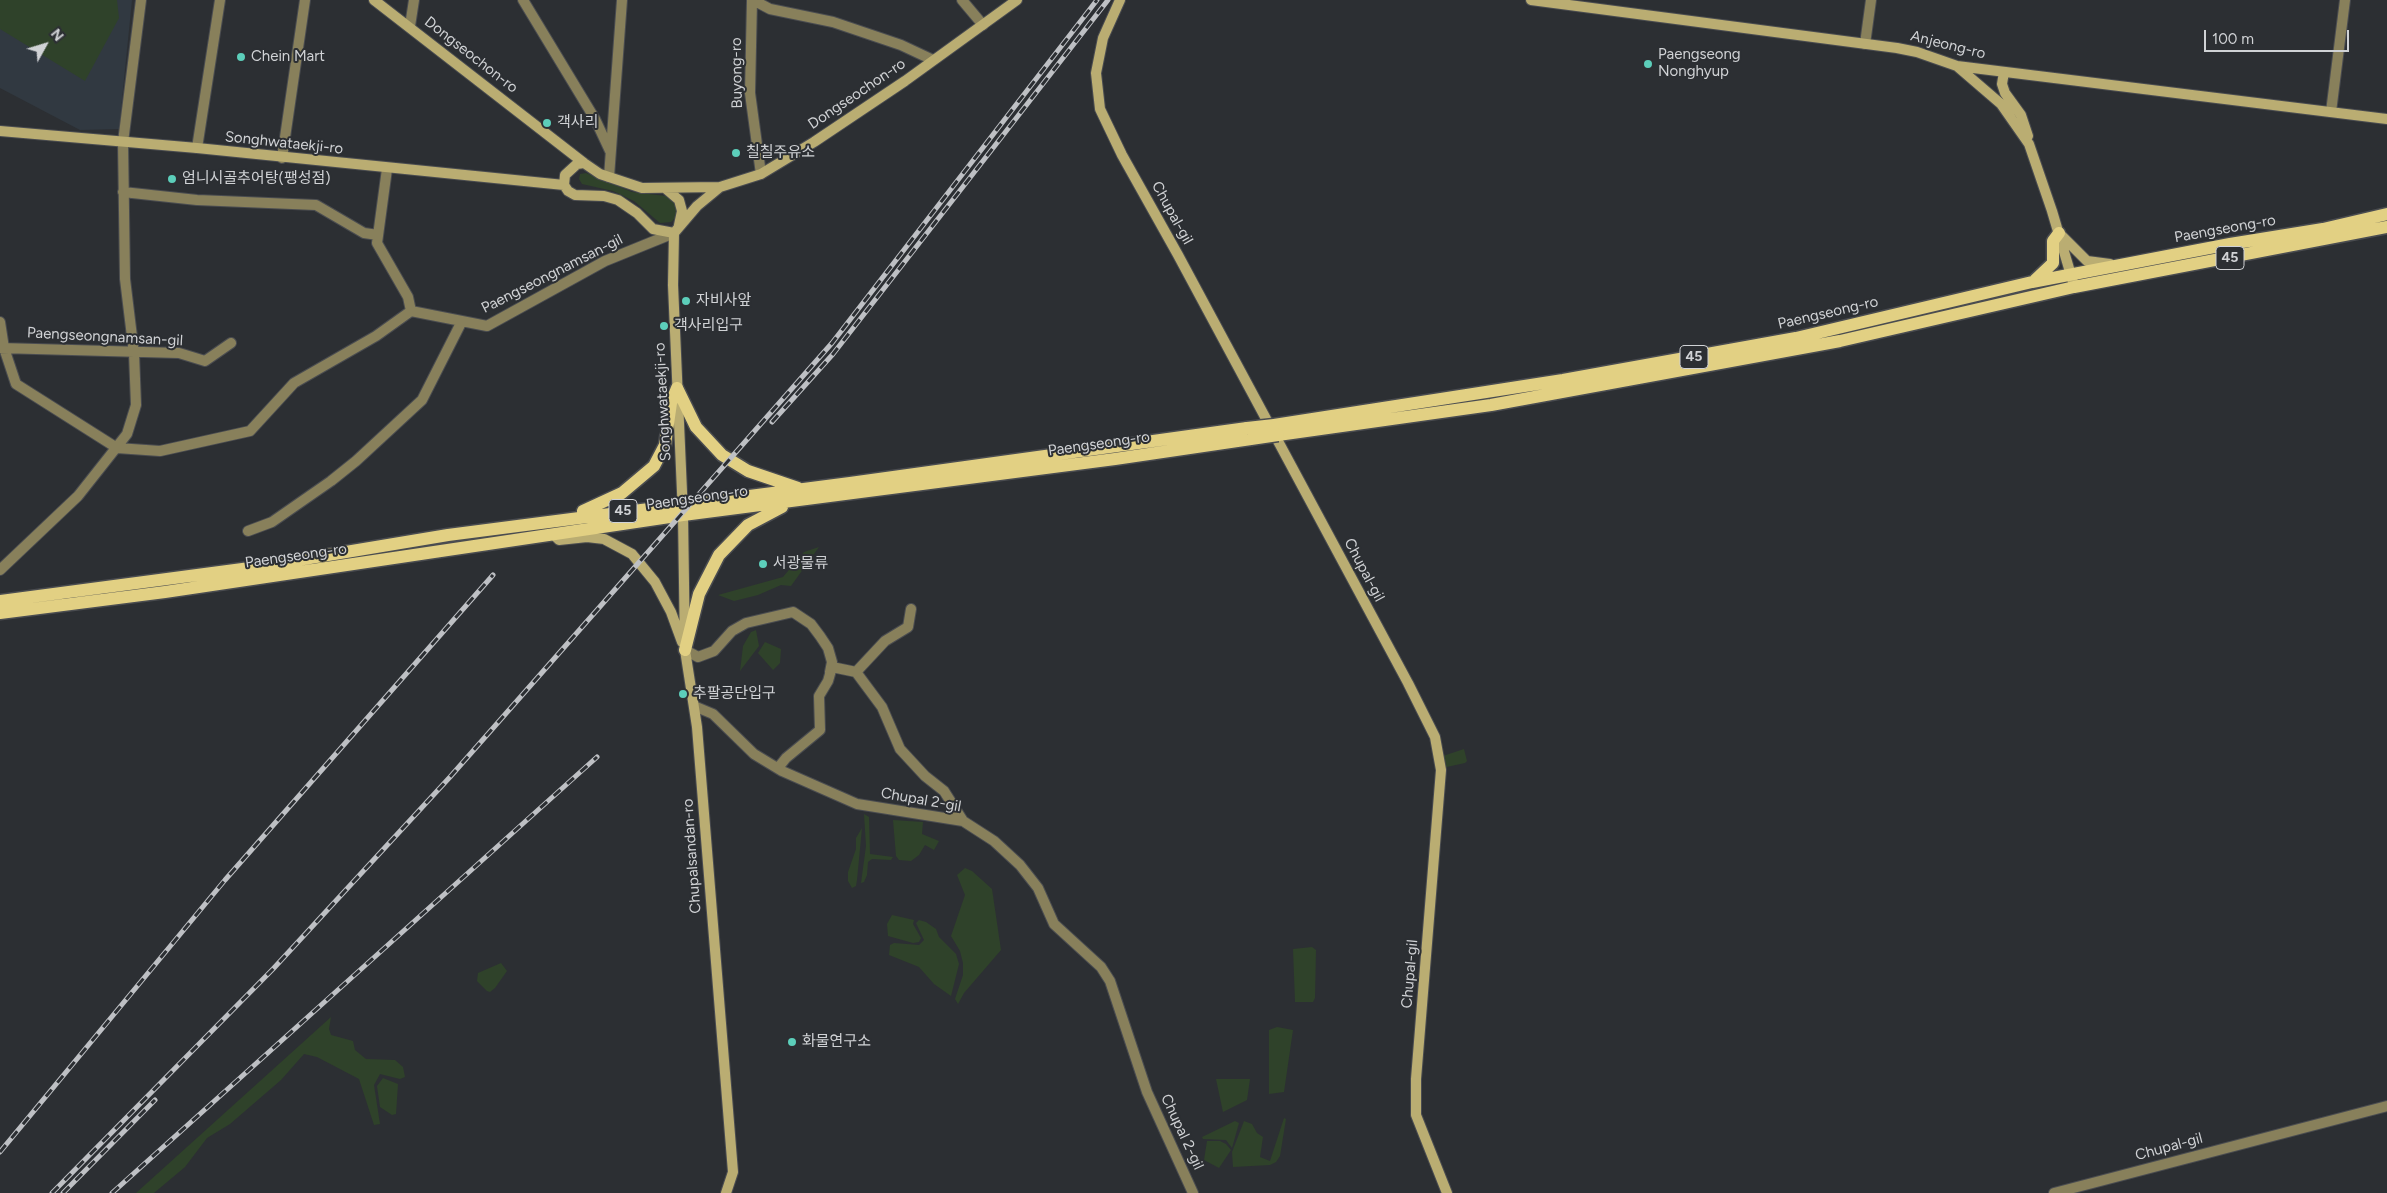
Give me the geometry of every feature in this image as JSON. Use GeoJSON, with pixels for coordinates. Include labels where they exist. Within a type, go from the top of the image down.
{"type":"FeatureCollection","features":[{"type":"Feature","properties":{"kind":"main road","name":"Paengseong-ro"},"geometry":{"type":"LineString","coordinates":[[1276,430],[1786,340],[2032,282],[2111,266],[2323,229],[2387,214]]}},
{"type":"Feature","properties":{"kind":"main road","name":"Paengseong-ro"},"geometry":{"type":"LineString","coordinates":[[1276,430],[1491,404],[1840,341],[2074,287],[2387,228]]}},
{"type":"Feature","properties":{"kind":"main road"},"geometry":{"type":"LineString","coordinates":[[2032,282],[2053,263],[2053,241],[2059,233]]}},
{"type":"Feature","properties":{"kind":"main road"},"geometry":{"type":"LineString","coordinates":[[677,388],[696,426],[722,455],[748,471],[801,489]]}},
{"type":"Feature","properties":{"kind":"main road"},"geometry":{"type":"LineString","coordinates":[[545,522],[600,505],[622,493],[648,472],[659,459],[665,445],[671,403],[677,388]]}},
{"type":"Feature","properties":{"kind":"main road","name":"45"},"geometry":{"type":"LineString","coordinates":[[1249,433],[1276,430]]}},
{"type":"Feature","properties":{"kind":"main road","name":"Paengseong-ro"},"geometry":{"type":"LineString","coordinates":[[0,613],[164,592],[553,534],[801,489],[1249,433]]}},
{"type":"Feature","properties":{"kind":"main road","name":"Paengseong-ro"},"geometry":{"type":"LineString","coordinates":[[0,601],[250,568],[545,522],[683,509],[796,502],[1249,433]]}},
{"type":"Feature","properties":{"kind":"main road"},"geometry":{"type":"LineString","coordinates":[[685,650],[699,594],[719,555],[748,526],[796,502]]}},
{"type":"Feature","properties":{"kind":"street"},"geometry":{"type":"LineString","coordinates":[[0,570],[78,496],[127,434],[136,405],[134,353],[125,279],[123,142],[141,0]]}},
{"type":"Feature","properties":{"kind":"street"},"geometry":{"type":"LineString","coordinates":[[197,148],[220,0]]}},
{"type":"Feature","properties":{"kind":"street"},"geometry":{"type":"LineString","coordinates":[[282,158],[305,0]]}},
{"type":"Feature","properties":{"kind":"street","name":"Dongseochon-ro"},"geometry":{"type":"LineString","coordinates":[[374,0],[410,26],[584,163],[600,174],[642,188],[720,187],[761,174],[814,142],[1017,0]]}},
{"type":"Feature","properties":{"kind":"street"},"geometry":{"type":"LineString","coordinates":[[410,26],[414,0]]}},
{"type":"Feature","properties":{"kind":"street"},"geometry":{"type":"LineString","coordinates":[[523,0],[595,119],[610,152]]}},
{"type":"Feature","properties":{"kind":"street"},"geometry":{"type":"LineString","coordinates":[[609,177],[622,0]]}},
{"type":"Feature","properties":{"kind":"street"},"geometry":{"type":"LineString","coordinates":[[753,0],[770,9],[833,22],[892,42],[933,60]]}},
{"type":"Feature","properties":{"kind":"street","name":"Buyong-ro"},"geometry":{"type":"LineString","coordinates":[[753,0],[750,93],[761,174]]}},
{"type":"Feature","properties":{"kind":"street"},"geometry":{"type":"LineString","coordinates":[[962,0],[983,24]]}},
{"type":"Feature","properties":{"kind":"street","name":"Chupal-gil"},"geometry":{"type":"LineString","coordinates":[[1120,0],[1103,38],[1096,73],[1100,109],[1122,155],[1183,264],[1408,683],[1435,737],[1441,770],[1416,1079],[1416,1115],[1447,1193]]}},
{"type":"Feature","properties":{"kind":"street","name":"Anjeong-ro"},"geometry":{"type":"LineString","coordinates":[[1531,0],[1917,52],[1957,66],[2387,118]]}},
{"type":"Feature","properties":{"kind":"street"},"geometry":{"type":"LineString","coordinates":[[1865,44],[1871,0]]}},
{"type":"Feature","properties":{"kind":"street"},"geometry":{"type":"LineString","coordinates":[[2331,112],[2345,0]]}},
{"type":"Feature","properties":{"kind":"street"},"geometry":{"type":"LineString","coordinates":[[1957,66],[2001,104],[2015,121],[2029,144]]}},
{"type":"Feature","properties":{"kind":"street"},"geometry":{"type":"LineString","coordinates":[[2004,72],[2002,84],[2005,93],[2021,115],[2027,128],[2029,144],[2059,233],[2074,287]]}},
{"type":"Feature","properties":{"kind":"street","name":"Songhwataekji-ro"},"geometry":{"type":"LineString","coordinates":[[0,131],[197,148],[387,169],[564,185],[575,195],[604,196],[618,200],[637,213],[654,229],[674,233],[673,285],[683,509]]}},
{"type":"Feature","properties":{"kind":"street"},"geometry":{"type":"LineString","coordinates":[[564,185],[565,175],[578,164],[584,163]]}},
{"type":"Feature","properties":{"kind":"street"},"geometry":{"type":"LineString","coordinates":[[0,322],[2,348],[16,384],[117,448],[160,452],[250,430],[294,383],[376,336],[411,311],[408,296],[377,242],[387,169]]}},
{"type":"Feature","properties":{"kind":"street"},"geometry":{"type":"LineString","coordinates":[[674,233],[697,206],[720,187]]}},
{"type":"Feature","properties":{"kind":"street"},"geometry":{"type":"LineString","coordinates":[[665,188],[679,200],[682,211],[679,225],[674,233]]}},
{"type":"Feature","properties":{"kind":"street"},"geometry":{"type":"LineString","coordinates":[[123,192],[197,200],[316,205],[364,233],[378,236]]}},
{"type":"Feature","properties":{"kind":"street","name":"Paengseongnamsan-gil"},"geometry":{"type":"LineString","coordinates":[[411,311],[487,326],[605,261],[674,233]]}},
{"type":"Feature","properties":{"kind":"street"},"geometry":{"type":"LineString","coordinates":[[2059,233],[2087,261],[2109,262],[2111,266]]}},
{"type":"Feature","properties":{"kind":"street"},"geometry":{"type":"LineString","coordinates":[[248,531],[272,522],[323,487],[356,462],[422,400],[462,321]]}},
{"type":"Feature","properties":{"kind":"street","name":"Paengseongnamsan-gil"},"geometry":{"type":"LineString","coordinates":[[2,348],[179,353],[205,361],[231,343]]}},
{"type":"Feature","properties":{"kind":"street","name":"Chupalsandan-ro"},"geometry":{"type":"LineString","coordinates":[[683,509],[685,650],[694,706],[733,1172],[726,1193]]}},
{"type":"Feature","properties":{"kind":"street"},"geometry":{"type":"LineString","coordinates":[[553,534],[559,540],[587,537],[604,539],[632,554],[655,582],[671,612],[685,650],[698,658],[714,651],[732,631],[746,623],[793,612],[811,624],[828,648],[832,662],[828,681],[819,696],[820,730],[799,745],[778,768]]}},
{"type":"Feature","properties":{"kind":"street"},"geometry":{"type":"LineString","coordinates":[[856,672],[885,641],[908,627],[911,609]]}},
{"type":"Feature","properties":{"kind":"street"},"geometry":{"type":"LineString","coordinates":[[830,672],[832,667],[856,672],[882,707],[900,749],[925,776],[944,791],[963,821]]}},
{"type":"Feature","properties":{"kind":"street","name":"Chupal 2-gil"},"geometry":{"type":"LineString","coordinates":[[694,706],[713,714],[754,754],[778,768],[857,804],[963,821],[994,841],[1020,865],[1038,888],[1054,924],[1102,967],[1110,981],[1146,1092],[1193,1193]]}},
{"type":"Feature","properties":{"kind":"street","name":"Chupal-gil"},"geometry":{"type":"LineString","coordinates":[[2054,1193],[2387,1106]]}},
{"type":"Feature","properties":{"kind":"shaded area"},"geometry":{"type":"Polygon","coordinates":[[[0,0],[132,0],[119,129],[80,130],[0,88],[0,0]]]}},
{"type":"Feature","properties":{"kind":"green space"},"geometry":{"type":"Polygon","coordinates":[[[0,0],[117,0],[119,18],[85,81],[0,29],[0,0]]]}},
{"type":"Feature","properties":{"kind":"green space"},"geometry":{"type":"Polygon","coordinates":[[[586,173],[632,192],[666,196],[674,199],[679,206],[678,215],[671,222],[660,223],[634,201],[613,191],[582,184],[579,179],[580,174],[586,173]]]}},
{"type":"Feature","properties":{"kind":"green space"},"geometry":{"type":"Polygon","coordinates":[[[819,547],[791,586],[781,585],[758,595],[734,601],[718,595],[783,577],[804,552],[819,547]]]}},
{"type":"Feature","properties":{"kind":"green space"},"geometry":{"type":"Polygon","coordinates":[[[756,630],[759,646],[740,671],[743,646],[751,632],[756,630]]]}},
{"type":"Feature","properties":{"kind":"green space"},"geometry":{"type":"Polygon","coordinates":[[[765,642],[781,649],[780,663],[773,670],[758,653],[765,642]]]}},
{"type":"Feature","properties":{"kind":"green space"},"geometry":{"type":"Polygon","coordinates":[[[1464,749],[1467,761],[1465,763],[1442,768],[1440,757],[1464,749]]]}},
{"type":"Feature","properties":{"kind":"green space"},"geometry":{"type":"Polygon","coordinates":[[[864,814],[869,817],[870,854],[893,857],[891,860],[872,859],[868,862],[867,875],[864,882],[861,883],[866,846],[864,814]]]}},
{"type":"Feature","properties":{"kind":"green space"},"geometry":{"type":"Polygon","coordinates":[[[893,820],[923,822],[922,834],[939,841],[934,850],[925,845],[919,855],[911,861],[899,860],[896,856],[893,820]]]}},
{"type":"Feature","properties":{"kind":"green space"},"geometry":{"type":"Polygon","coordinates":[[[862,828],[856,886],[852,888],[848,881],[848,872],[856,849],[856,838],[862,828]]]}},
{"type":"Feature","properties":{"kind":"green space"},"geometry":{"type":"Polygon","coordinates":[[[965,868],[972,871],[992,889],[1001,950],[964,993],[958,1004],[955,999],[963,975],[963,963],[960,951],[951,936],[965,895],[957,875],[965,868]]]}},
{"type":"Feature","properties":{"kind":"green space"},"geometry":{"type":"Polygon","coordinates":[[[892,915],[914,920],[913,924],[921,938],[919,942],[913,943],[888,936],[887,924],[892,915]]]}},
{"type":"Feature","properties":{"kind":"green space"},"geometry":{"type":"Polygon","coordinates":[[[919,920],[926,922],[936,929],[939,937],[956,954],[959,964],[951,996],[934,984],[919,967],[889,955],[890,945],[894,943],[919,945],[924,940],[916,923],[919,920]]]}},
{"type":"Feature","properties":{"kind":"green space"},"geometry":{"type":"Polygon","coordinates":[[[1312,947],[1316,950],[1315,998],[1313,1002],[1295,1002],[1293,949],[1312,947]]]}},
{"type":"Feature","properties":{"kind":"green space"},"geometry":{"type":"Polygon","coordinates":[[[501,963],[507,971],[495,988],[490,992],[487,991],[477,981],[478,973],[501,963]]]}},
{"type":"Feature","properties":{"kind":"green space"},"geometry":{"type":"Polygon","coordinates":[[[331,1017],[329,1029],[331,1035],[353,1041],[355,1050],[366,1059],[395,1060],[403,1067],[405,1077],[400,1079],[380,1074],[374,1085],[380,1124],[374,1125],[359,1079],[317,1057],[304,1054],[281,1080],[230,1124],[207,1138],[185,1167],[154,1193],[136,1193],[331,1017]]]}},
{"type":"Feature","properties":{"kind":"green space"},"geometry":{"type":"Polygon","coordinates":[[[1277,1027],[1293,1030],[1284,1092],[1269,1094],[1269,1030],[1277,1027]]]}},
{"type":"Feature","properties":{"kind":"green space"},"geometry":{"type":"Polygon","coordinates":[[[383,1078],[398,1084],[396,1114],[392,1115],[380,1107],[377,1086],[383,1078]]]}},
{"type":"Feature","properties":{"kind":"green space"},"geometry":{"type":"Polygon","coordinates":[[[1216,1079],[1250,1079],[1247,1100],[1223,1112],[1216,1079]]]}},
{"type":"Feature","properties":{"kind":"green space"},"geometry":{"type":"Polygon","coordinates":[[[1284,1118],[1286,1119],[1280,1156],[1276,1162],[1270,1165],[1233,1167],[1232,1152],[1244,1121],[1252,1124],[1257,1133],[1263,1137],[1260,1157],[1270,1161],[1284,1118]]]}},
{"type":"Feature","properties":{"kind":"green space"},"geometry":{"type":"Polygon","coordinates":[[[1235,1121],[1239,1123],[1232,1148],[1226,1140],[1203,1139],[1202,1137],[1235,1121]]]}},
{"type":"Feature","properties":{"kind":"green space"},"geometry":{"type":"Polygon","coordinates":[[[1207,1141],[1220,1141],[1231,1150],[1219,1168],[1204,1160],[1207,1141]]]}},
{"type":"Feature","properties":{"kind":"railway"},"geometry":{"type":"LineString","coordinates":[[52,1193],[273,969],[450,777],[832,343],[1097,0]]}},
{"type":"Feature","properties":{"kind":"railway"},"geometry":{"type":"LineString","coordinates":[[772,422],[833,354],[1108,0]]}},
{"type":"Feature","properties":{"kind":"railway"},"geometry":{"type":"LineString","coordinates":[[0,1152],[225,880],[493,575]]}},
{"type":"Feature","properties":{"kind":"railway"},"geometry":{"type":"LineString","coordinates":[[112,1193],[597,757]]}},
{"type":"Feature","properties":{"kind":"railway"},"geometry":{"type":"LineString","coordinates":[[63,1193],[155,1100]]}},
{"type":"Feature","properties":{"kind":"place","name":"Chein Mart"},"geometry":{"type":"Point","coordinates":[241,57]}},
{"type":"Feature","properties":{"kind":"place","name":"Paengseong Nonghyup"},"geometry":{"type":"Point","coordinates":[1648,64]}},
{"type":"Feature","properties":{"kind":"place","name":"객사리"},"geometry":{"type":"Point","coordinates":[547,123]}},
{"type":"Feature","properties":{"kind":"place","name":"칠칠주유소"},"geometry":{"type":"Point","coordinates":[736,153]}},
{"type":"Feature","properties":{"kind":"place","name":"엄니시골추어탕(팽성점)"},"geometry":{"type":"Point","coordinates":[172,179]}},
{"type":"Feature","properties":{"kind":"place","name":"자비사앞"},"geometry":{"type":"Point","coordinates":[686,301]}},
{"type":"Feature","properties":{"kind":"place","name":"객사리입구"},"geometry":{"type":"Point","coordinates":[664,326]}},
{"type":"Feature","properties":{"kind":"place","name":"서광물류"},"geometry":{"type":"Point","coordinates":[763,564]}},
{"type":"Feature","properties":{"kind":"place","name":"추팔공단입구"},"geometry":{"type":"Point","coordinates":[683,694]}},
{"type":"Feature","properties":{"kind":"place","name":"화물연구소"},"geometry":{"type":"Point","coordinates":[792,1042]}}]}
